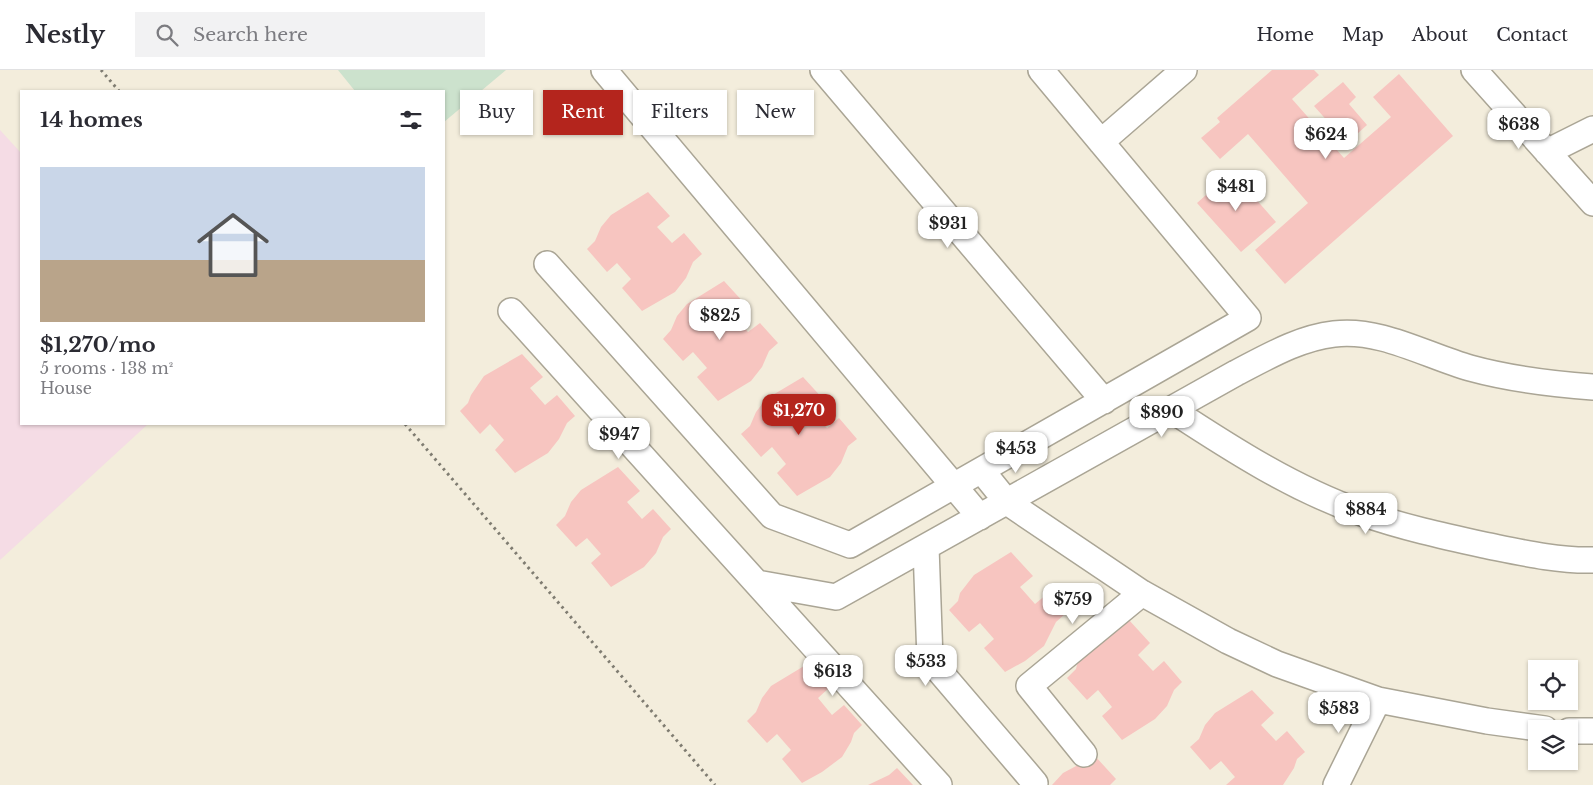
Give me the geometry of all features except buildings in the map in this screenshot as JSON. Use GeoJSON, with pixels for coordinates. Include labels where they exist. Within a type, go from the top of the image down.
{"type":"FeatureCollection","features":[{"type":"Feature","properties":{"kind":"street"},"geometry":{"type":"LineString","coordinates":[[604,70],[980,517]]}},
{"type":"Feature","properties":{"kind":"street"},"geometry":{"type":"LineString","coordinates":[[823,70],[1104,401]]}},
{"type":"Feature","properties":{"kind":"street"},"geometry":{"type":"LineString","coordinates":[[547,264],[772,516],[850,546],[1248,318],[1041,70]]}},
{"type":"Feature","properties":{"kind":"street"},"geometry":{"type":"LineString","coordinates":[[1101,142],[1184,70]]}},
{"type":"Feature","properties":{"kind":"street"},"geometry":{"type":"LineString","coordinates":[[1474,70],[1592,202]]}},
{"type":"Feature","properties":{"kind":"street"},"geometry":{"type":"LineString","coordinates":[[1547,152],[1593,129]]}},
{"type":"Feature","properties":{"kind":"street"},"geometry":{"type":"LineString","coordinates":[[510,311],[939,785]]}},
{"type":"Feature","properties":{"kind":"street"},"geometry":{"type":"LineString","coordinates":[[757,583],[836,597],[1172,410],[1283,350],[1306,340],[1334,334],[1353,333],[1376,337],[1442,360],[1508,378],[1593,387]]}},
{"type":"Feature","properties":{"kind":"street"},"geometry":{"type":"LineString","coordinates":[[1172,410],[1240,454],[1301,487],[1362,513],[1442,536],[1510,550],[1593,560]]}},
{"type":"Feature","properties":{"kind":"street"},"geometry":{"type":"LineString","coordinates":[[982,471],[1007,502],[1142,593],[1228,640],[1277,664],[1378,700],[1487,721],[1528,727]]}},
{"type":"Feature","properties":{"kind":"street"},"geometry":{"type":"LineString","coordinates":[[926,547],[930,660],[1035,783]]}},
{"type":"Feature","properties":{"kind":"street"},"geometry":{"type":"LineString","coordinates":[[1084,754],[1029,686],[1142,593]]}},
{"type":"Feature","properties":{"kind":"street"},"geometry":{"type":"LineString","coordinates":[[1336,785],[1378,700]]}},
{"type":"Feature","properties":{"kind":"street"},"geometry":{"type":"LineString","coordinates":[[1578,731],[1593,731]]}},
{"type":"Feature","properties":{"kind":"path"},"geometry":{"type":"LineString","coordinates":[[101,70],[118,90]]}},
{"type":"Feature","properties":{"kind":"path"},"geometry":{"type":"LineString","coordinates":[[406,425],[715,785]]}},
{"type":"Feature","properties":{"kind":"shaded area"},"geometry":{"type":"Polygon","coordinates":[[[0,130],[20,152],[20,425],[147,425],[0,560],[0,130]]]}},
{"type":"Feature","properties":{"kind":"green space"},"geometry":{"type":"Polygon","coordinates":[[[338,70],[506,70],[482,90],[460,90],[460,109],[445,121],[445,90],[354,90],[338,70]]]}}]}
